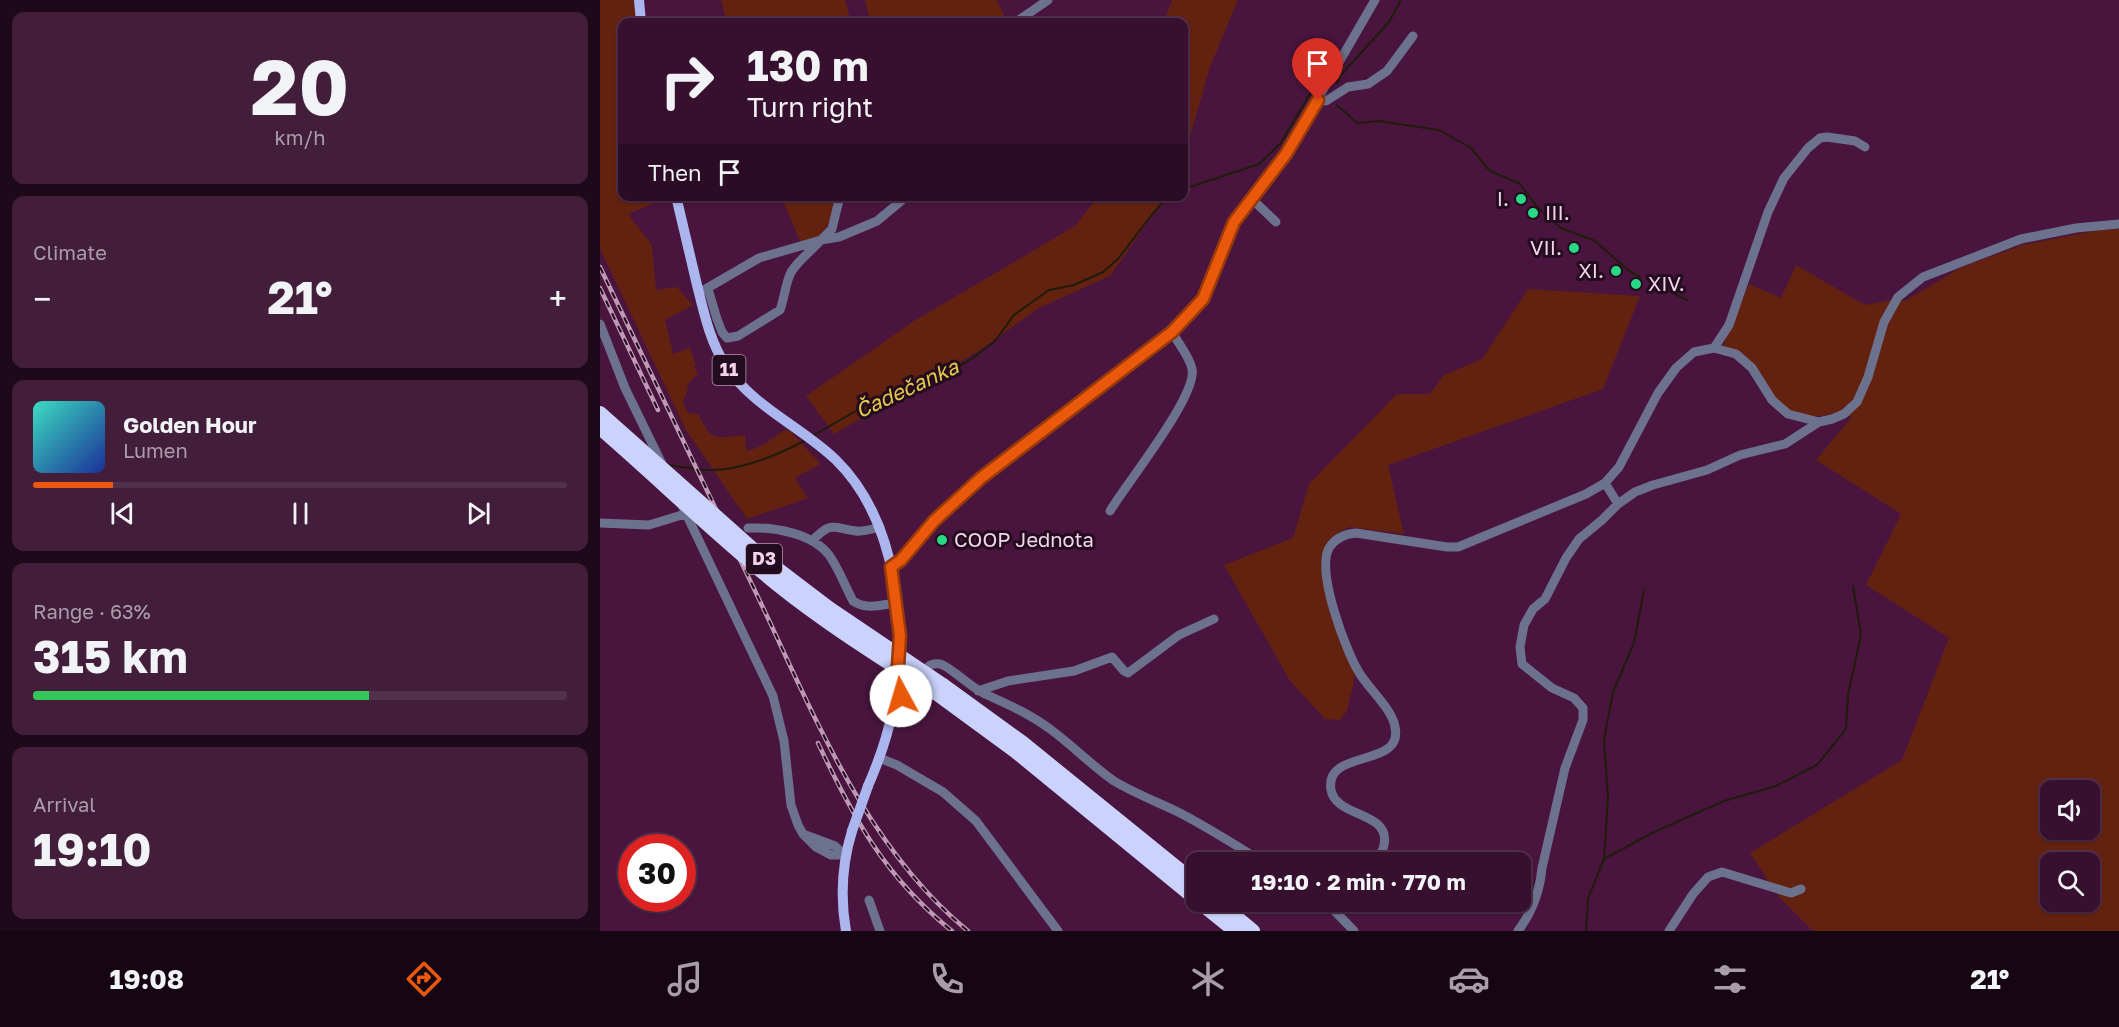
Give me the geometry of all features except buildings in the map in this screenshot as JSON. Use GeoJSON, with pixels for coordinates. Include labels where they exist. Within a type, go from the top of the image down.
{"type":"FeatureCollection","features":[{"type":"Feature","properties":{"kind":"highway","name":"D3"},"geometry":{"type":"LineString","coordinates":[[600,413],[771,564],[941,691],[1186,891]]}},
{"type":"Feature","properties":{"kind":"highway","name":"D3"},"geometry":{"type":"LineString","coordinates":[[600,428],[780,587],[821,617],[941,691],[1040,756],[1186,875]]}},
{"type":"Feature","properties":{"kind":"highway","name":"D3"},"geometry":{"type":"LineString","coordinates":[[1212,912],[1235,931]]}},
{"type":"Feature","properties":{"kind":"highway"},"geometry":{"type":"LineString","coordinates":[[1230,912],[1253,931]]}},
{"type":"Feature","properties":{"kind":"main road"},"geometry":{"type":"LineString","coordinates":[[639,0],[641,18]]}},
{"type":"Feature","properties":{"kind":"main road","name":"11"},"geometry":{"type":"LineString","coordinates":[[677,201],[703,291],[713,342],[729,370],[747,392],[817,443],[856,483],[872,507],[880,526],[891,567],[900,651],[896,695],[890,724],[845,855],[842,896],[846,931]]}},
{"type":"Feature","properties":{"kind":"street"},"geometry":{"type":"LineString","coordinates":[[1022,18],[1048,0]]}},
{"type":"Feature","properties":{"kind":"street"},"geometry":{"type":"LineString","coordinates":[[891,567],[901,560],[934,521],[981,478],[1172,332],[1203,299],[1210,287],[1228,234],[1240,213],[1269,179],[1286,154],[1375,0]]}},
{"type":"Feature","properties":{"kind":"street"},"geometry":{"type":"LineString","coordinates":[[1318,100],[1326,101],[1348,87],[1368,84],[1387,71],[1413,36]]}},
{"type":"Feature","properties":{"kind":"street"},"geometry":{"type":"LineString","coordinates":[[1714,348],[1729,325],[1768,212],[1784,178],[1808,148],[1820,138],[1855,141],[1865,147]]}},
{"type":"Feature","properties":{"kind":"street"},"geometry":{"type":"LineString","coordinates":[[1251,198],[1276,222]]}},
{"type":"Feature","properties":{"kind":"street"},"geometry":{"type":"LineString","coordinates":[[839,201],[832,229],[821,240],[810,254],[796,265],[789,276],[780,310],[738,336],[727,338],[703,291],[759,258],[821,240],[839,237],[877,221],[901,201]]}},
{"type":"Feature","properties":{"kind":"street"},"geometry":{"type":"LineString","coordinates":[[835,219],[851,231]]}},
{"type":"Feature","properties":{"kind":"street"},"geometry":{"type":"LineString","coordinates":[[1518,931],[1536,899],[1541,884],[1542,868],[1565,768],[1583,720],[1583,708],[1574,698],[1552,688],[1522,664],[1520,647],[1524,625],[1533,609],[1545,599],[1566,558],[1579,539],[1635,492],[1707,470],[1740,455],[1785,444],[1819,422],[1844,414],[1857,402],[1868,377],[1884,322],[1898,297],[1923,277],[2021,239],[2076,228],[2119,224]]}},
{"type":"Feature","properties":{"kind":"street"},"geometry":{"type":"LineString","coordinates":[[600,324],[625,388],[773,696],[784,741],[794,816],[803,834],[816,847],[831,855],[845,855]]}},
{"type":"Feature","properties":{"kind":"street"},"geometry":{"type":"LineString","coordinates":[[1110,511],[1124,488],[1160,441],[1192,382],[1192,368],[1172,332]]}},
{"type":"Feature","properties":{"kind":"street"},"geometry":{"type":"LineString","coordinates":[[1381,852],[1384,846],[1382,832],[1370,819],[1338,802],[1332,793],[1331,782],[1339,769],[1352,762],[1384,752],[1390,747],[1396,735],[1390,715],[1360,675],[1347,651],[1334,610],[1326,559],[1329,548],[1340,537],[1356,533],[1447,547],[1467,544],[1586,494],[1605,483],[1619,467],[1658,393],[1676,368],[1694,352],[1714,348],[1736,354],[1752,368],[1772,400],[1788,414],[1819,422]]}},
{"type":"Feature","properties":{"kind":"street"},"geometry":{"type":"LineString","coordinates":[[1605,483],[1618,504]]}},
{"type":"Feature","properties":{"kind":"street"},"geometry":{"type":"LineString","coordinates":[[600,523],[649,525],[685,514]]}},
{"type":"Feature","properties":{"kind":"street"},"geometry":{"type":"LineString","coordinates":[[812,541],[831,527],[840,526],[857,531],[880,526]]}},
{"type":"Feature","properties":{"kind":"street"},"geometry":{"type":"LineString","coordinates":[[748,528],[785,531],[812,541],[829,555],[853,601],[866,607],[896,603]]}},
{"type":"Feature","properties":{"kind":"street"},"geometry":{"type":"LineString","coordinates":[[978,691],[1008,681],[1074,671],[1112,657],[1128,673],[1179,635],[1214,619]]}},
{"type":"Feature","properties":{"kind":"street"},"geometry":{"type":"LineString","coordinates":[[896,695],[917,694],[926,670],[934,664],[949,668],[978,691],[1015,708],[1050,729],[1116,782],[1178,812],[1246,852]]}},
{"type":"Feature","properties":{"kind":"street"},"geometry":{"type":"LineString","coordinates":[[879,758],[897,765],[944,792],[976,821],[1058,931]]}},
{"type":"Feature","properties":{"kind":"street"},"geometry":{"type":"LineString","coordinates":[[1669,931],[1693,894],[1708,877],[1722,872],[1791,893],[1801,889]]}},
{"type":"Feature","properties":{"kind":"street"},"geometry":{"type":"LineString","coordinates":[[870,900],[880,931]]}},
{"type":"Feature","properties":{"kind":"street"},"geometry":{"type":"LineString","coordinates":[[1336,912],[1354,931]]}},
{"type":"Feature","properties":{"kind":"shaded area"},"geometry":{"type":"Polygon","coordinates":[[[600,0],[638,0],[640,18],[618,18],[618,201],[660,201],[628,214],[652,245],[656,290],[677,287],[693,305],[665,320],[673,354],[690,348],[698,374],[687,385],[683,402],[688,413],[698,414],[711,434],[720,437],[745,435],[746,451],[771,440],[784,430],[790,431],[821,464],[795,478],[808,498],[747,519],[686,430],[600,249],[600,0]]]}},
{"type":"Feature","properties":{"kind":"shaded area"},"geometry":{"type":"Polygon","coordinates":[[[721,0],[845,0],[850,18],[726,18],[721,0]]]}},
{"type":"Feature","properties":{"kind":"shaded area"},"geometry":{"type":"Polygon","coordinates":[[[865,0],[997,0],[1005,18],[869,18],[865,0]]]}},
{"type":"Feature","properties":{"kind":"shaded area"},"geometry":{"type":"Polygon","coordinates":[[[1172,0],[1238,0],[1210,67],[1188,143],[1188,18],[1165,18],[1172,0]]]}},
{"type":"Feature","properties":{"kind":"shaded area"},"geometry":{"type":"Polygon","coordinates":[[[783,201],[834,201],[833,212],[822,233],[801,243],[783,201]]]}},
{"type":"Feature","properties":{"kind":"shaded area"},"geometry":{"type":"Polygon","coordinates":[[[1095,201],[1162,201],[1110,276],[1039,308],[977,352],[834,434],[806,396],[914,321],[1075,226],[1095,201]]]}},
{"type":"Feature","properties":{"kind":"shaded area"},"geometry":{"type":"Polygon","coordinates":[[[2119,229],[2119,931],[1813,931],[1779,897],[1750,853],[1902,760],[1949,638],[1866,585],[1901,514],[1816,460],[1851,418],[1842,411],[1823,416],[1806,416],[1790,410],[1775,397],[1754,366],[1723,346],[1749,284],[1781,298],[1796,265],[1865,305],[1891,300],[1905,301],[1960,268],[2022,245],[2100,230],[2119,229]]]}},
{"type":"Feature","properties":{"kind":"shaded area"},"geometry":{"type":"Polygon","coordinates":[[[1528,289],[1640,296],[1603,389],[1388,465],[1404,534],[1350,527],[1328,541],[1321,559],[1325,579],[1356,672],[1347,711],[1340,720],[1325,719],[1290,681],[1224,565],[1293,538],[1309,484],[1397,394],[1430,394],[1444,375],[1482,359],[1528,289]]]}},
{"type":"Feature","properties":{"kind":"waterway","name":"Čadečanka"},"geometry":{"type":"LineString","coordinates":[[1333,78],[1340,76],[1389,22],[1401,0]]}},
{"type":"Feature","properties":{"kind":"waterway","name":"Čadečanka"},"geometry":{"type":"LineString","coordinates":[[1337,83],[1340,76]]}},
{"type":"Feature","properties":{"kind":"waterway","name":"Čadečanka"},"geometry":{"type":"LineString","coordinates":[[1188,188],[1259,164],[1280,144],[1317,82],[1325,80]]}},
{"type":"Feature","properties":{"kind":"waterway"},"geometry":{"type":"LineString","coordinates":[[1337,105],[1357,123],[1379,121],[1439,130],[1471,148],[1490,171],[1520,184],[1538,208],[1561,228],[1595,241],[1629,271],[1640,277]]}},
{"type":"Feature","properties":{"kind":"waterway","name":"Čadečanka"},"geometry":{"type":"LineString","coordinates":[[814,435],[877,399],[942,375],[970,360],[995,341],[1014,315],[1049,290],[1074,285],[1103,272],[1118,259],[1164,201]]}},
{"type":"Feature","properties":{"kind":"waterway"},"geometry":{"type":"LineString","coordinates":[[1663,288],[1687,300]]}},
{"type":"Feature","properties":{"kind":"waterway","name":"Čadečanka"},"geometry":{"type":"LineString","coordinates":[[665,464],[706,470],[736,467],[773,456],[806,440]]}},
{"type":"Feature","properties":{"kind":"waterway"},"geometry":{"type":"LineString","coordinates":[[1604,859],[1652,833],[1724,801],[1776,786],[1817,765],[1846,729],[1848,695],[1861,635],[1853,586]]}},
{"type":"Feature","properties":{"kind":"waterway"},"geometry":{"type":"LineString","coordinates":[[1586,931],[1588,898],[1604,859],[1608,798],[1604,740],[1613,692],[1634,643],[1644,590]]}},
{"type":"Feature","properties":{"kind":"railway"},"geometry":{"type":"LineString","coordinates":[[600,267],[821,731],[845,775],[899,860],[932,897],[968,931]]}},
{"type":"Feature","properties":{"kind":"railway"},"geometry":{"type":"LineString","coordinates":[[600,288],[658,410]]}},
{"type":"Feature","properties":{"kind":"railway"},"geometry":{"type":"LineString","coordinates":[[818,743],[845,797],[873,845],[908,890],[952,931]]}},
{"type":"Feature","properties":{"kind":"place","name":"I."},"geometry":{"type":"Point","coordinates":[1521,199]}},
{"type":"Feature","properties":{"kind":"place","name":"III."},"geometry":{"type":"Point","coordinates":[1533,213]}},
{"type":"Feature","properties":{"kind":"place","name":"VII."},"geometry":{"type":"Point","coordinates":[1574,248]}},
{"type":"Feature","properties":{"kind":"place","name":"XI."},"geometry":{"type":"Point","coordinates":[1616,271]}},
{"type":"Feature","properties":{"kind":"place","name":"XIV."},"geometry":{"type":"Point","coordinates":[1636,284]}},
{"type":"Feature","properties":{"kind":"place","name":"COOP Jednota"},"geometry":{"type":"Point","coordinates":[942,540]}},
{"type":"Feature","properties":{"kind":"route"},"geometry":{"type":"LineString","coordinates":[[901,696],[896,695],[900,636],[891,567],[901,560],[934,521],[981,478],[1172,332],[1190,315],[1210,287],[1228,234],[1240,213],[1269,179],[1318,100]]}}]}
